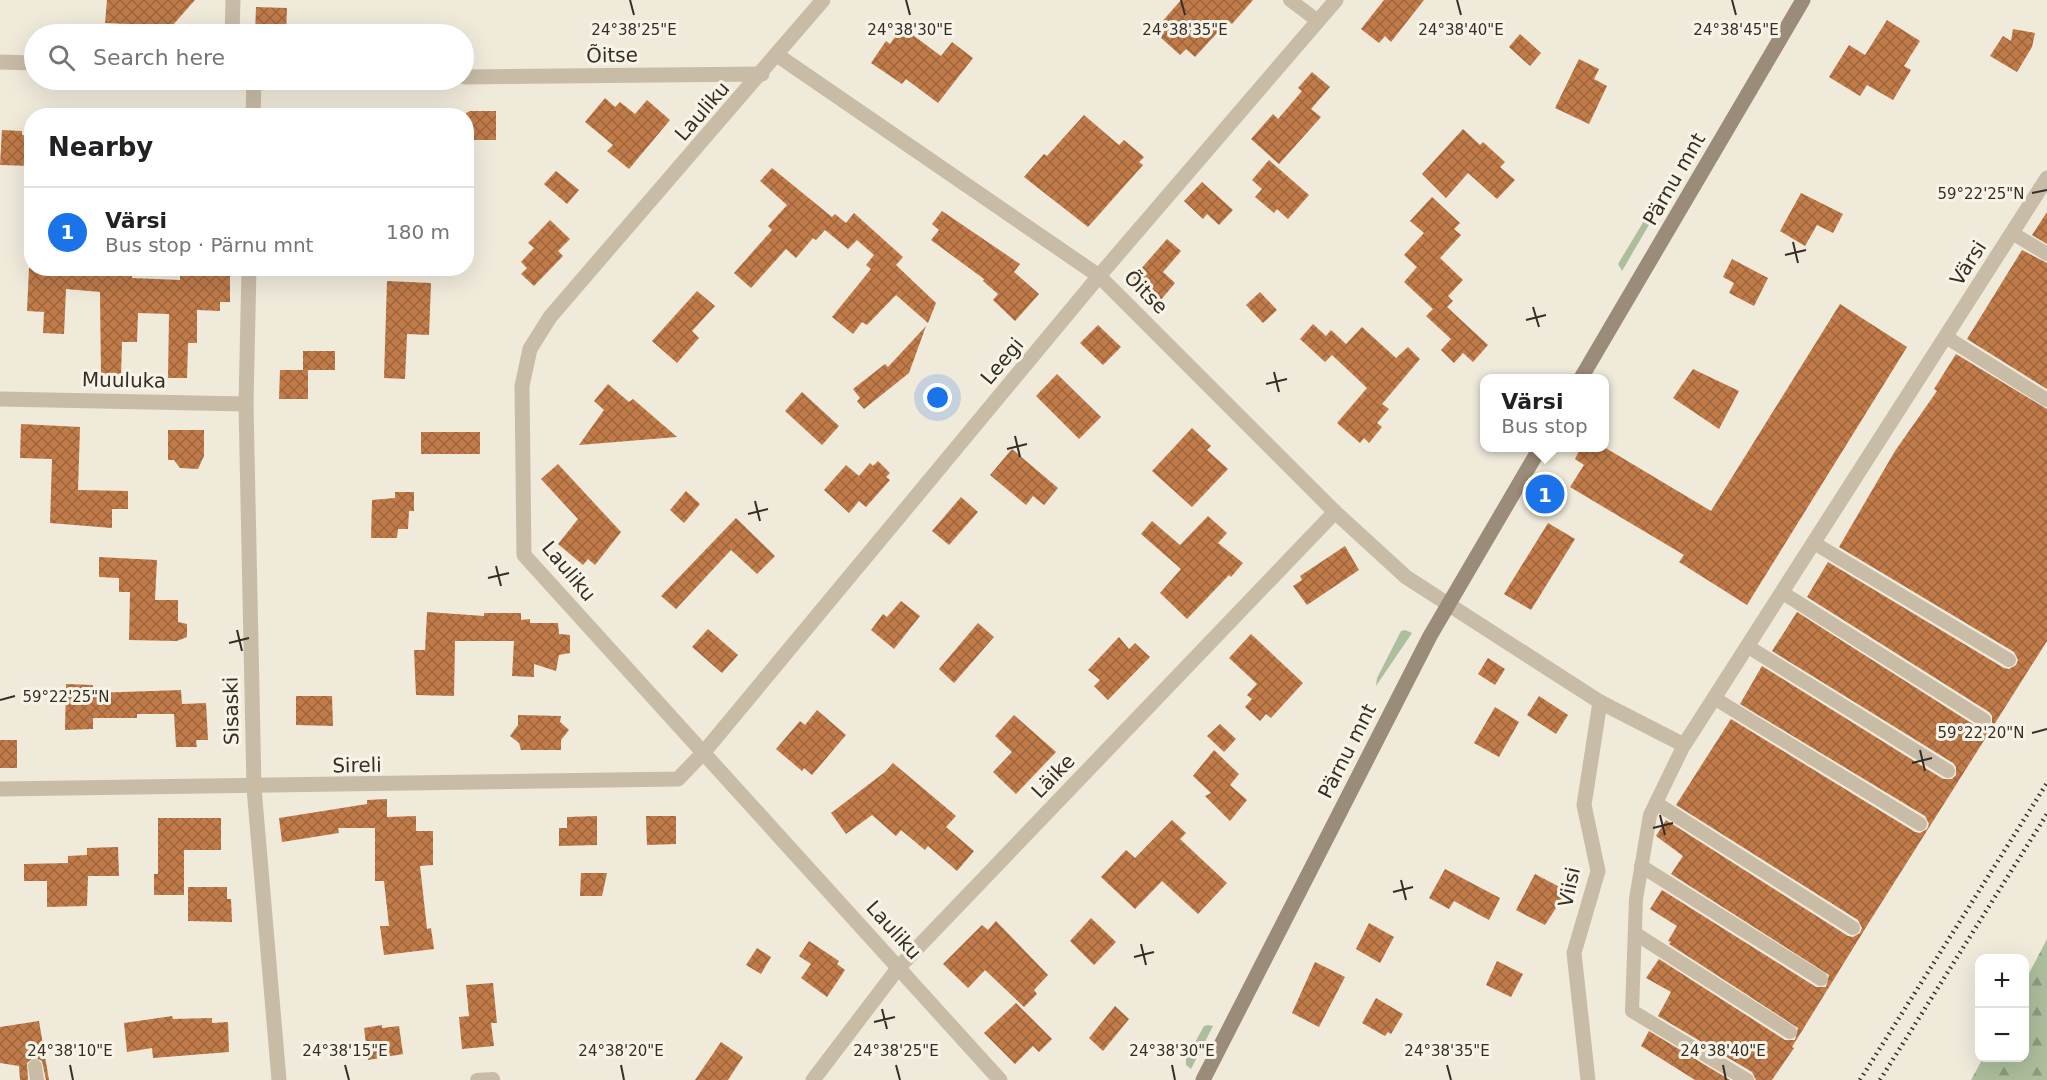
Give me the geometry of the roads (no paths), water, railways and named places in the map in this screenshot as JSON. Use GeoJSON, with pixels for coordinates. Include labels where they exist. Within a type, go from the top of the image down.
{"type":"FeatureCollection","features":[{"type":"Feature","properties":{"kind":"main road","name":"Pärnu mnt"},"geometry":{"type":"LineString","coordinates":[[1583,374],[1803,0]]}},
{"type":"Feature","properties":{"kind":"main road","name":"Pärnu mnt"},"geometry":{"type":"LineString","coordinates":[[1203,1080],[1373,742],[1447,604],[1537,452]]}},
{"type":"Feature","properties":{"kind":"street"},"geometry":{"type":"LineString","coordinates":[[232,24],[233,0]]}},
{"type":"Feature","properties":{"kind":"street","name":"Lauliku"},"geometry":{"type":"LineString","coordinates":[[823,0],[762,74],[550,316],[530,349],[522,386],[524,555],[1000,1080]]}},
{"type":"Feature","properties":{"kind":"street","name":"Leegi"},"geometry":{"type":"LineString","coordinates":[[704,752],[1100,276],[1336,0]]}},
{"type":"Feature","properties":{"kind":"street","name":"Õitse"},"geometry":{"type":"LineString","coordinates":[[777,55],[1100,276],[1335,512],[1406,577],[1447,604]]}},
{"type":"Feature","properties":{"kind":"street"},"geometry":{"type":"LineString","coordinates":[[0,62],[24,63]]}},
{"type":"Feature","properties":{"kind":"street","name":"Õitse"},"geometry":{"type":"LineString","coordinates":[[474,76],[762,74]]}},
{"type":"Feature","properties":{"kind":"street"},"geometry":{"type":"LineString","coordinates":[[253,108],[254,90]]}},
{"type":"Feature","properties":{"kind":"street","name":"Värsi"},"geometry":{"type":"LineString","coordinates":[[1684,745],[2047,178]]}},
{"type":"Feature","properties":{"kind":"street","name":"Sisaski"},"geometry":{"type":"LineString","coordinates":[[249,276],[246,404],[254,788],[275,1003],[279,1080]]}},
{"type":"Feature","properties":{"kind":"street","name":"Muuluka"},"geometry":{"type":"LineString","coordinates":[[0,399],[246,404]]}},
{"type":"Feature","properties":{"kind":"street","name":"Läike"},"geometry":{"type":"LineString","coordinates":[[813,1080],[899,967],[1335,512]]}},
{"type":"Feature","properties":{"kind":"street"},"geometry":{"type":"LineString","coordinates":[[1447,604],[1600,702],[1684,745]]}},
{"type":"Feature","properties":{"kind":"street","name":"Viisi"},"geometry":{"type":"LineString","coordinates":[[1588,1080],[1574,953],[1598,871],[1584,805],[1600,702]]}},
{"type":"Feature","properties":{"kind":"street","name":"Sireli"},"geometry":{"type":"LineString","coordinates":[[0,789],[254,788],[678,779],[704,752]]}},
{"type":"Feature","properties":{"kind":"lane"},"geometry":{"type":"LineString","coordinates":[[1290,0],[1318,21]]}},
{"type":"Feature","properties":{"kind":"lane"},"geometry":{"type":"LineString","coordinates":[[2012,232],[2047,254]]}},
{"type":"Feature","properties":{"kind":"lane"},"geometry":{"type":"LineString","coordinates":[[1946,337],[2047,400]]}},
{"type":"Feature","properties":{"kind":"lane"},"geometry":{"type":"LineString","coordinates":[[1814,543],[2009,660]]}},
{"type":"Feature","properties":{"kind":"lane"},"geometry":{"type":"LineString","coordinates":[[1783,593],[1984,720]]}},
{"type":"Feature","properties":{"kind":"lane"},"geometry":{"type":"LineString","coordinates":[[1747,646],[1948,771]]}},
{"type":"Feature","properties":{"kind":"lane"},"geometry":{"type":"LineString","coordinates":[[1714,698],[1920,824]]}},
{"type":"Feature","properties":{"kind":"lane"},"geometry":{"type":"LineString","coordinates":[[1684,745],[1650,815],[1636,899],[1632,1011],[1747,1080]]}},
{"type":"Feature","properties":{"kind":"lane"},"geometry":{"type":"LineString","coordinates":[[1656,803],[1853,928]]}},
{"type":"Feature","properties":{"kind":"lane"},"geometry":{"type":"LineString","coordinates":[[1641,866],[1821,979]]}},
{"type":"Feature","properties":{"kind":"lane"},"geometry":{"type":"LineString","coordinates":[[1636,934],[1790,1032]]}},
{"type":"Feature","properties":{"kind":"lane"},"geometry":{"type":"LineString","coordinates":[[477,1080],[493,1079]]}},
{"type":"Feature","properties":{"kind":"railway"},"geometry":{"type":"LineString","coordinates":[[1860,1080],[2047,783]]}},
{"type":"Feature","properties":{"kind":"railway"},"geometry":{"type":"LineString","coordinates":[[1880,1080],[2047,814]]}},
{"type":"Feature","properties":{"kind":"place","name":"Värsi"},"geometry":{"type":"Point","coordinates":[1545,494]}}]}
